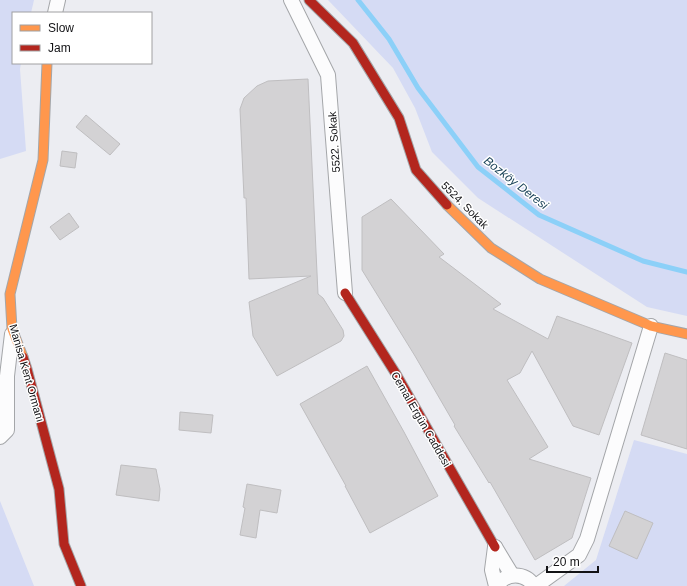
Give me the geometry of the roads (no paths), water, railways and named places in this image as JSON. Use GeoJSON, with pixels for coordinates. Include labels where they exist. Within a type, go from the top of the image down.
{"type":"FeatureCollection","features":[{"type":"Feature","properties":{"kind":"street"},"geometry":{"type":"LineString","coordinates":[[56,12],[58,0]]}},
{"type":"Feature","properties":{"kind":"street","name":"5522. Sokak"},"geometry":{"type":"LineString","coordinates":[[290,0],[328,75],[344,293]]}},
{"type":"Feature","properties":{"kind":"street","name":"5524. Sokak"},"geometry":{"type":"LineString","coordinates":[[309,0],[353,43],[398,118],[416,170],[449,208],[491,248],[540,280],[651,326],[687,334]]}},
{"type":"Feature","properties":{"kind":"street","name":"Manisa Kent Ormanı"},"geometry":{"type":"LineString","coordinates":[[47,64],[43,160],[10,294],[12,329],[27,369],[59,489],[64,544],[81,586]]}},
{"type":"Feature","properties":{"kind":"street","name":"Cemal Ergün Caddesi"},"geometry":{"type":"LineString","coordinates":[[344,293],[396,374],[512,575]]}},
{"type":"Feature","properties":{"kind":"street"},"geometry":{"type":"LineString","coordinates":[[496,586],[505,578],[512,575],[519,575],[525,577],[535,586],[580,555],[587,539],[651,326]]}},
{"type":"Feature","properties":{"kind":"street"},"geometry":{"type":"LineString","coordinates":[[0,437],[7,430],[7,376],[12,329]]}},
{"type":"Feature","properties":{"kind":"street"},"geometry":{"type":"LineString","coordinates":[[495,547],[492,570],[496,586]]}},
{"type":"Feature","properties":{"kind":"waterway","name":"Bozköy Deresi"},"geometry":{"type":"LineString","coordinates":[[358,0],[389,39],[418,88],[478,167],[539,215],[643,261],[687,272]]}}]}
